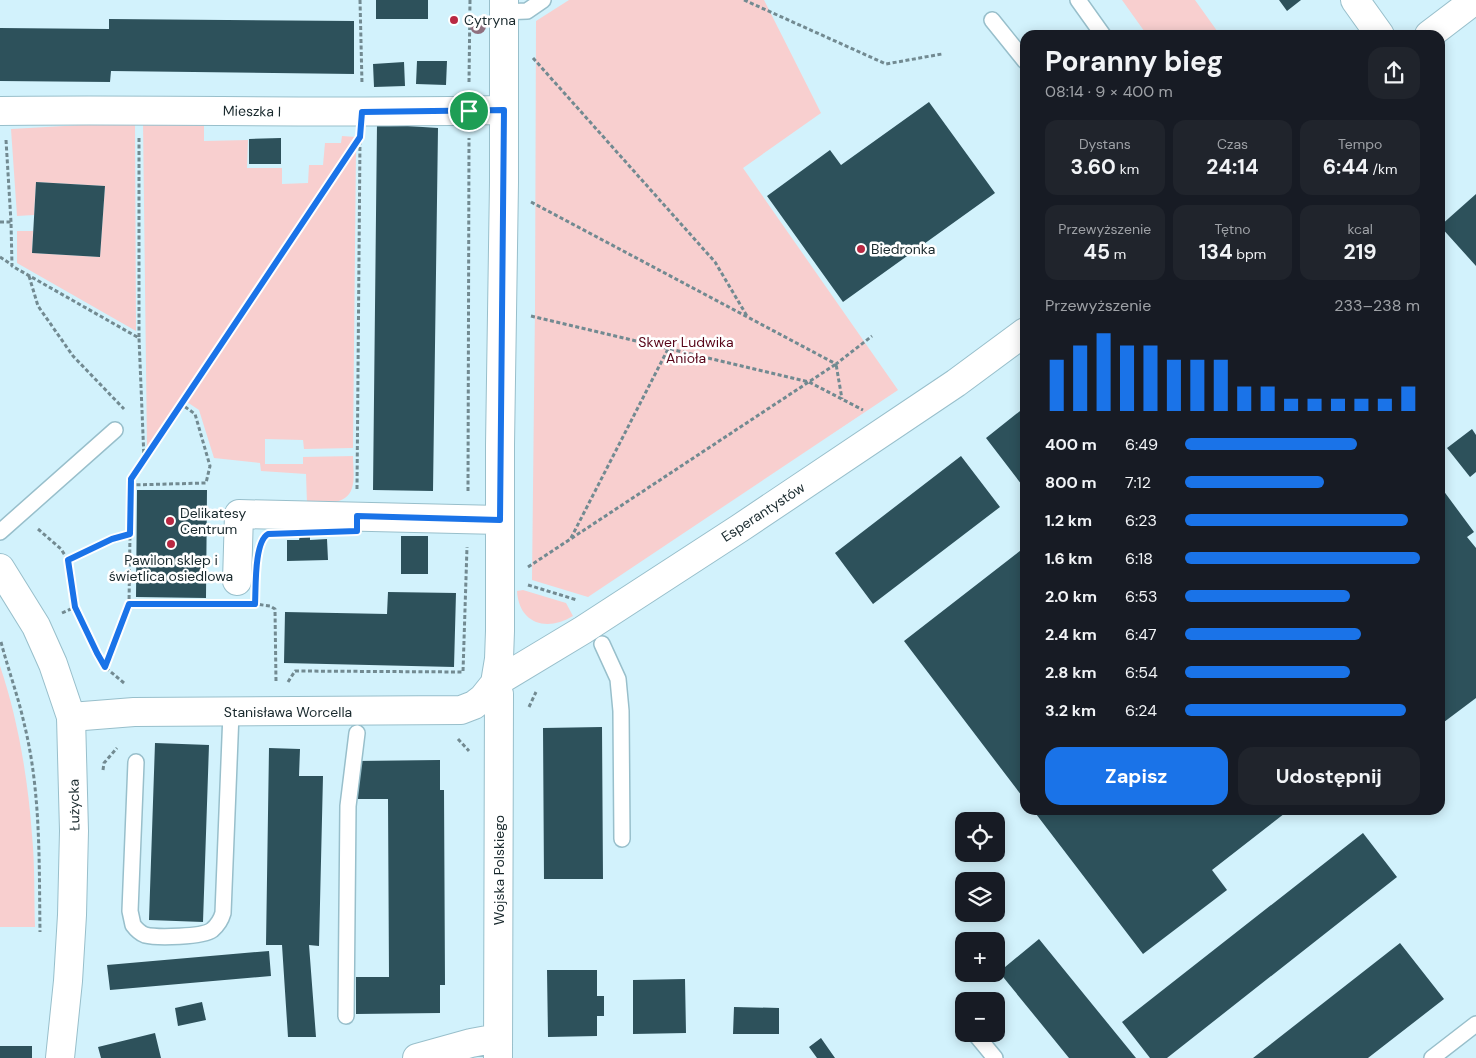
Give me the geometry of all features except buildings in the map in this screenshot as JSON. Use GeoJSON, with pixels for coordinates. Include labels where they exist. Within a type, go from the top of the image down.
{"type":"FeatureCollection","features":[{"type":"Feature","properties":{"kind":"street"},"geometry":{"type":"LineString","coordinates":[[1355,0],[1376,30]]}},
{"type":"Feature","properties":{"kind":"street"},"geometry":{"type":"LineString","coordinates":[[1436,30],[1475,0]]}},
{"type":"Feature","properties":{"kind":"street"},"geometry":{"type":"LineString","coordinates":[[495,683],[499,659],[504,6]]}},
{"type":"Feature","properties":{"kind":"street","name":"Mieszka I"},"geometry":{"type":"LineString","coordinates":[[0,111],[138,109],[362,112],[504,110]]}},
{"type":"Feature","properties":{"kind":"street","name":"Esperantystów"},"geometry":{"type":"LineString","coordinates":[[495,683],[583,630],[610,610],[740,528],[956,383],[1020,336]]}},
{"type":"Feature","properties":{"kind":"street"},"geometry":{"type":"LineString","coordinates":[[241,596],[239,514],[500,520]]}},
{"type":"Feature","properties":{"kind":"street","name":"Łużycka"},"geometry":{"type":"LineString","coordinates":[[0,568],[36,626],[56,673],[71,717],[74,831],[72,915],[60,1058]]}},
{"type":"Feature","properties":{"kind":"street","name":"Stanisława Worcella"},"geometry":{"type":"LineString","coordinates":[[71,717],[134,712],[231,713],[461,710],[474,705],[483,698],[495,683]]}},
{"type":"Feature","properties":{"kind":"street","name":"Wojska Polskiego"},"geometry":{"type":"LineString","coordinates":[[495,683],[499,694],[498,1048]]}},
{"type":"Feature","properties":{"kind":"street"},"geometry":{"type":"LineString","coordinates":[[417,1058],[471,1043],[498,1048]]}},
{"type":"Feature","properties":{"kind":"lane"},"geometry":{"type":"LineString","coordinates":[[504,6],[527,11],[544,0]]}},
{"type":"Feature","properties":{"kind":"lane"},"geometry":{"type":"LineString","coordinates":[[1078,0],[1099,30]]}},
{"type":"Feature","properties":{"kind":"lane"},"geometry":{"type":"LineString","coordinates":[[992,20],[1020,55]]}},
{"type":"Feature","properties":{"kind":"lane"},"geometry":{"type":"LineString","coordinates":[[0,532],[115,430]]}},
{"type":"Feature","properties":{"kind":"lane"},"geometry":{"type":"LineString","coordinates":[[602,644],[618,680],[622,839]]}},
{"type":"Feature","properties":{"kind":"lane"},"geometry":{"type":"LineString","coordinates":[[136,762],[130,911],[132,925],[145,935],[203,935],[212,931],[219,923],[223,913],[231,713]]}},
{"type":"Feature","properties":{"kind":"lane"},"geometry":{"type":"LineString","coordinates":[[346,1016],[348,806],[357,733]]}},
{"type":"Feature","properties":{"kind":"lane"},"geometry":{"type":"LineString","coordinates":[[1432,1058],[1476,1024]]}},
{"type":"Feature","properties":{"kind":"lane"},"geometry":{"type":"LineString","coordinates":[[982,1042],[995,1058]]}},
{"type":"Feature","properties":{"kind":"path"},"geometry":{"type":"LineString","coordinates":[[360,0],[362,112]]}},
{"type":"Feature","properties":{"kind":"path"},"geometry":{"type":"LineString","coordinates":[[469,82],[470,0]]}},
{"type":"Feature","properties":{"kind":"path"},"geometry":{"type":"LineString","coordinates":[[744,0],[886,64],[942,54]]}},
{"type":"Feature","properties":{"kind":"path"},"geometry":{"type":"LineString","coordinates":[[528,52],[715,262],[747,316]]}},
{"type":"Feature","properties":{"kind":"path"},"geometry":{"type":"LineString","coordinates":[[468,497],[469,129]]}},
{"type":"Feature","properties":{"kind":"path"},"geometry":{"type":"LineString","coordinates":[[139,133],[139,338],[144,459]]}},
{"type":"Feature","properties":{"kind":"path"},"geometry":{"type":"LineString","coordinates":[[105,667],[129,604],[131,479],[360,137],[357,516]]}},
{"type":"Feature","properties":{"kind":"path"},"geometry":{"type":"LineString","coordinates":[[6,139],[12,266]]}},
{"type":"Feature","properties":{"kind":"path"},"geometry":{"type":"LineString","coordinates":[[529,201],[836,364]]}},
{"type":"Feature","properties":{"kind":"path"},"geometry":{"type":"LineString","coordinates":[[0,222],[11,222]]}},
{"type":"Feature","properties":{"kind":"path"},"geometry":{"type":"LineString","coordinates":[[0,258],[139,338]]}},
{"type":"Feature","properties":{"kind":"path"},"geometry":{"type":"LineString","coordinates":[[29,275],[38,306],[73,356],[115,401],[129,413]]}},
{"type":"Feature","properties":{"kind":"path"},"geometry":{"type":"LineString","coordinates":[[528,315],[809,382],[866,412]]}},
{"type":"Feature","properties":{"kind":"path"},"geometry":{"type":"LineString","coordinates":[[527,568],[836,364],[872,336]]}},
{"type":"Feature","properties":{"kind":"path"},"geometry":{"type":"LineString","coordinates":[[571,538],[668,349]]}},
{"type":"Feature","properties":{"kind":"path"},"geometry":{"type":"LineString","coordinates":[[836,364],[842,399]]}},
{"type":"Feature","properties":{"kind":"path"},"geometry":{"type":"LineString","coordinates":[[130,485],[206,482],[210,466],[195,414],[181,404]]}},
{"type":"Feature","properties":{"kind":"path"},"geometry":{"type":"LineString","coordinates":[[136,419],[142,424]]}},
{"type":"Feature","properties":{"kind":"path"},"geometry":{"type":"LineString","coordinates":[[127,685],[105,667],[75,607],[68,560],[112,539],[130,534]]}},
{"type":"Feature","properties":{"kind":"path"},"geometry":{"type":"LineString","coordinates":[[286,686],[295,670],[463,672],[467,544]]}},
{"type":"Feature","properties":{"kind":"path"},"geometry":{"type":"LineString","coordinates":[[129,604],[241,596],[255,604],[275,608],[276,679]]}},
{"type":"Feature","properties":{"kind":"path"},"geometry":{"type":"LineString","coordinates":[[241,596],[255,604]]}},
{"type":"Feature","properties":{"kind":"path"},"geometry":{"type":"LineString","coordinates":[[1,642],[24,724],[32,768],[39,831],[40,937]]}},
{"type":"Feature","properties":{"kind":"green space","name":"Skwer Ludwika Anioła"},"geometry":{"type":"Polygon","coordinates":[[[569,0],[764,0],[821,113],[743,168],[898,390],[588,597],[532,580],[536,21],[569,0]]]}},
{"type":"Feature","properties":{"kind":"green space"},"geometry":{"type":"Polygon","coordinates":[[[1122,0],[1195,0],[1216,30],[1143,30],[1122,0]]]}},
{"type":"Feature","properties":{"kind":"green space"},"geometry":{"type":"Polygon","coordinates":[[[135,122],[136,331],[17,263],[17,231],[33,231],[32,253],[100,257],[105,186],[36,182],[34,215],[17,216],[11,129],[135,122]]]}},
{"type":"Feature","properties":{"kind":"green space"},"geometry":{"type":"Polygon","coordinates":[[[143,122],[204,125],[204,141],[248,140],[247,168],[282,168],[282,184],[308,183],[309,165],[323,165],[325,143],[341,143],[342,136],[356,137],[147,448],[143,122]]]}},
{"type":"Feature","properties":{"kind":"green space"},"geometry":{"type":"Polygon","coordinates":[[[356,149],[353,448],[304,449],[303,440],[265,439],[265,464],[303,464],[303,457],[353,456],[353,481],[349,494],[340,501],[307,504],[306,474],[261,471],[260,463],[214,458],[199,410],[187,402],[356,149]]]}},
{"type":"Feature","properties":{"kind":"green space"},"geometry":{"type":"Polygon","coordinates":[[[523,590],[566,603],[573,616],[554,623],[544,624],[536,622],[523,611],[519,602],[517,591],[523,590]]]}},
{"type":"Feature","properties":{"kind":"green space"},"geometry":{"type":"Polygon","coordinates":[[[0,666],[17,728],[28,792],[34,858],[35,927],[0,927],[0,666]]]}},
{"type":"Feature","properties":{"kind":"place","name":"Cytryna"},"geometry":{"type":"Point","coordinates":[454,20]}},
{"type":"Feature","properties":{"kind":"place","name":"Biedronka"},"geometry":{"type":"Point","coordinates":[861,249]}},
{"type":"Feature","properties":{"kind":"place","name":"Delikatesy Centrum"},"geometry":{"type":"Point","coordinates":[170,521]}},
{"type":"Feature","properties":{"kind":"place","name":"Pawilon sklep i świetlica osiedlowa"},"geometry":{"type":"Point","coordinates":[171,544]}},
{"type":"Feature","properties":{"kind":"route"},"geometry":{"type":"LineString","coordinates":[[504,110],[500,520],[357,516],[357,531],[268,534],[264,536],[259,546],[255,604],[129,604],[105,667],[75,607],[68,560],[112,539],[130,534],[131,479],[360,137],[362,112],[469,111],[504,110]]}}]}
